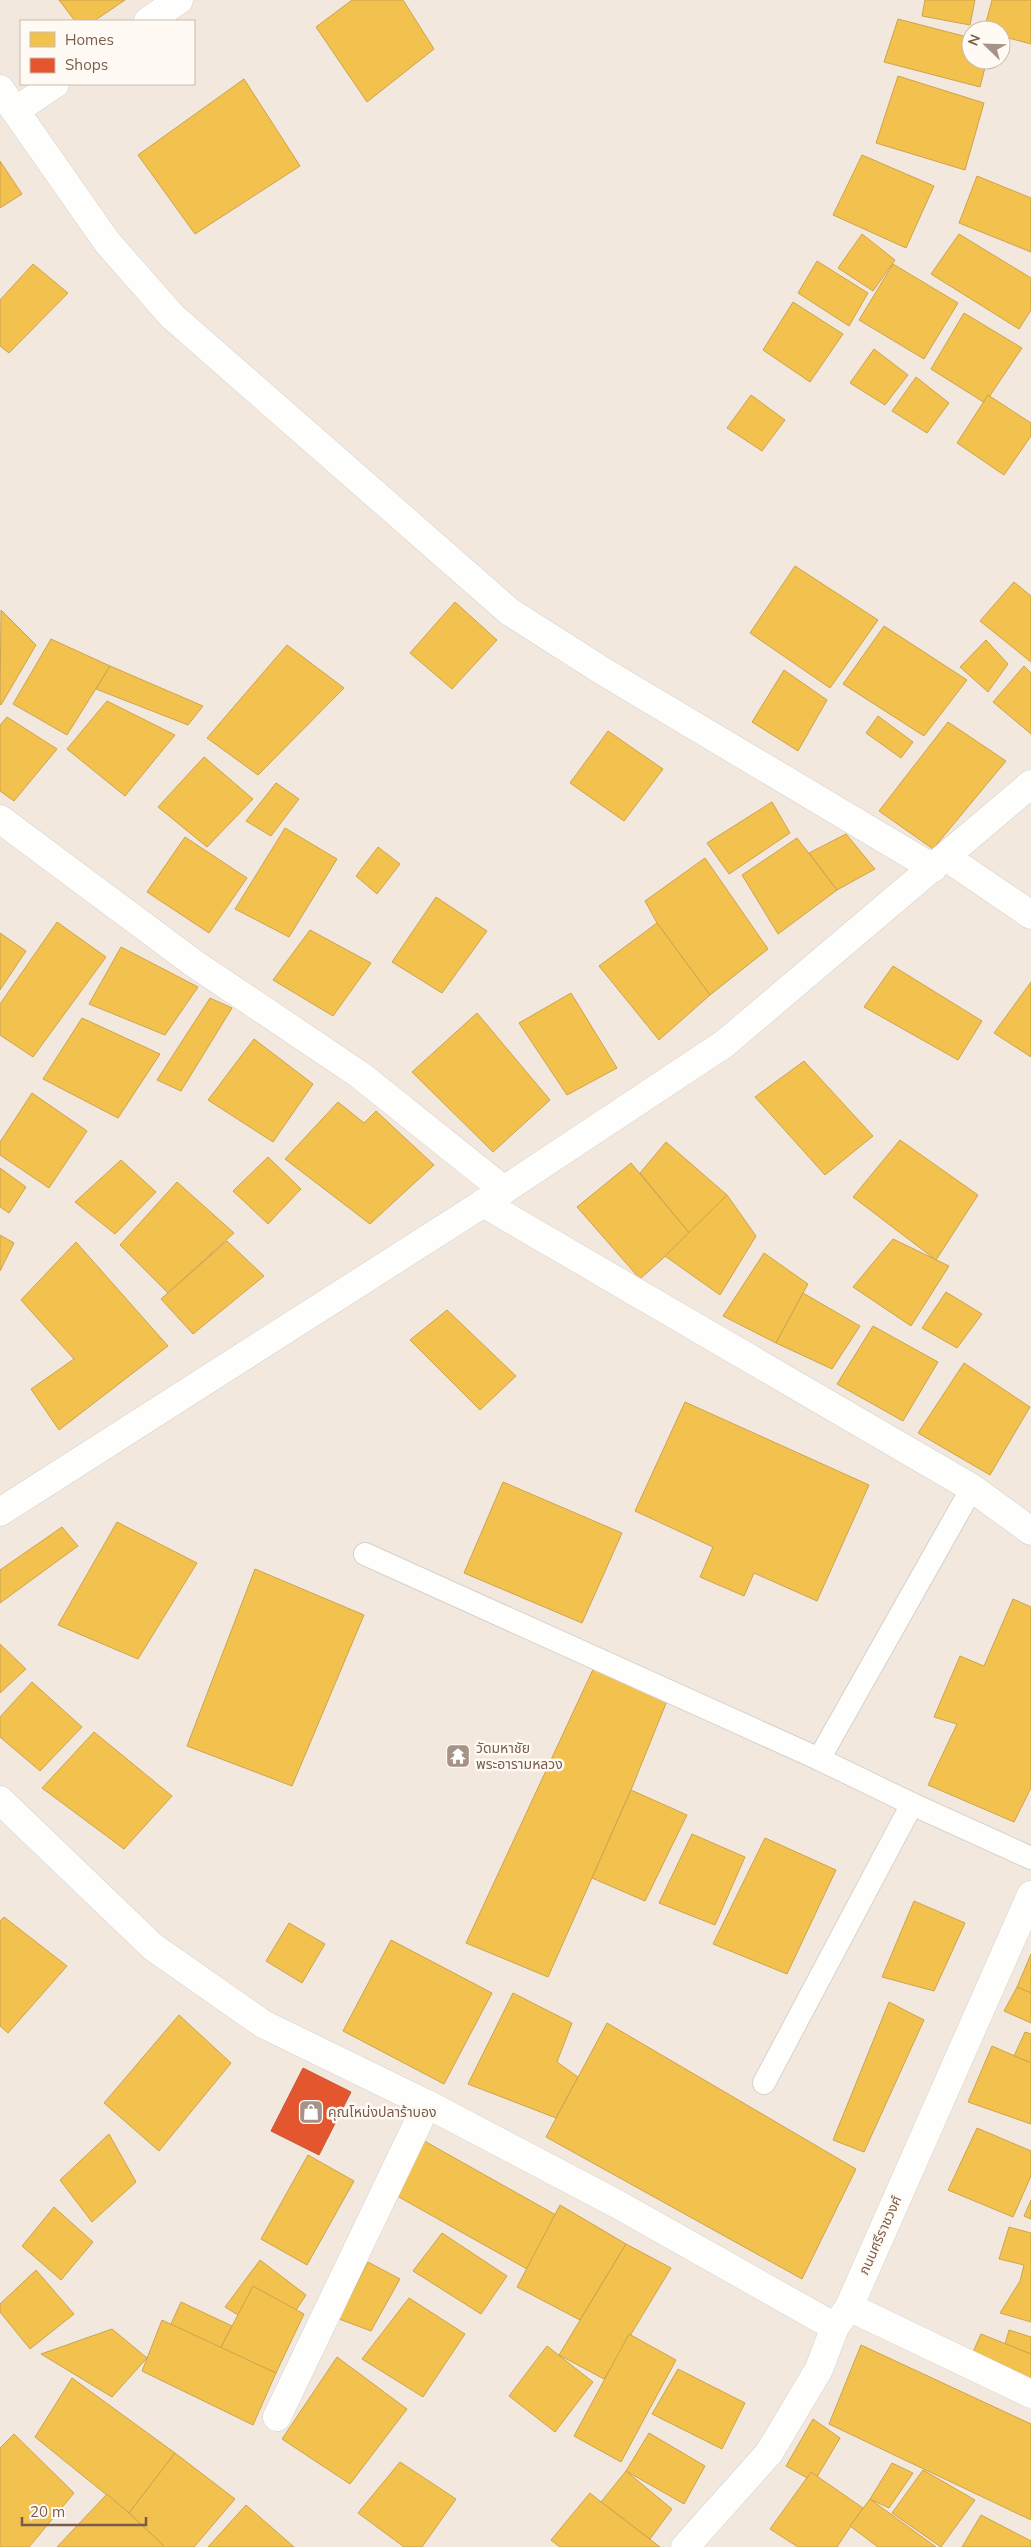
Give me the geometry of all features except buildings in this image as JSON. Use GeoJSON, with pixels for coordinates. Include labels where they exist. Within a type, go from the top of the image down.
{"type":"FeatureCollection","features":[{"type":"Feature","properties":{"kind":"street"},"geometry":{"type":"LineString","coordinates":[[149,20],[179,0]]}},
{"type":"Feature","properties":{"kind":"street"},"geometry":{"type":"LineString","coordinates":[[15,111],[54,85]]}},
{"type":"Feature","properties":{"kind":"street"},"geometry":{"type":"LineString","coordinates":[[0,89],[107,242],[172,316],[510,612],[601,670],[1031,915]]}},
{"type":"Feature","properties":{"kind":"street"},"geometry":{"type":"LineString","coordinates":[[0,1512],[494,1196],[724,1044],[1031,784]]}},
{"type":"Feature","properties":{"kind":"street"},"geometry":{"type":"LineString","coordinates":[[0,819],[192,962],[360,1075],[494,1196],[972,1488],[1031,1531]]}},
{"type":"Feature","properties":{"kind":"street"},"geometry":{"type":"LineString","coordinates":[[0,1800],[160,1952],[263,2024],[427,2104],[618,2204],[842,2317],[1031,2394]]}},
{"type":"Feature","properties":{"kind":"street","name":"ภนนศรีราชวงศ์"},"geometry":{"type":"LineString","coordinates":[[685,2547],[769,2453],[819,2369],[1031,1895]]}},
{"type":"Feature","properties":{"kind":"street"},"geometry":{"type":"LineString","coordinates":[[277,2416],[427,2104]]}},
{"type":"Feature","properties":{"kind":"lane"},"geometry":{"type":"LineString","coordinates":[[819,1759],[972,1488]]}},
{"type":"Feature","properties":{"kind":"lane"},"geometry":{"type":"LineString","coordinates":[[366,1554],[819,1759],[1031,1858]]}},
{"type":"Feature","properties":{"kind":"lane"},"geometry":{"type":"LineString","coordinates":[[764,2083],[912,1804]]}},
{"type":"Feature","properties":{"kind":"shaded area"},"geometry":{"type":"Polygon","coordinates":[[[0,0],[1031,0],[1031,2547],[0,2547],[0,0]]]}},
{"type":"Feature","properties":{"kind":"place","name":"วัดมหาชัย พระอารามหลวง"},"geometry":{"type":"Point","coordinates":[458,1756]}},
{"type":"Feature","properties":{"kind":"place","name":"คุณโหน่งปลาร้าบอง"},"geometry":{"type":"Point","coordinates":[311,2112]}}]}
